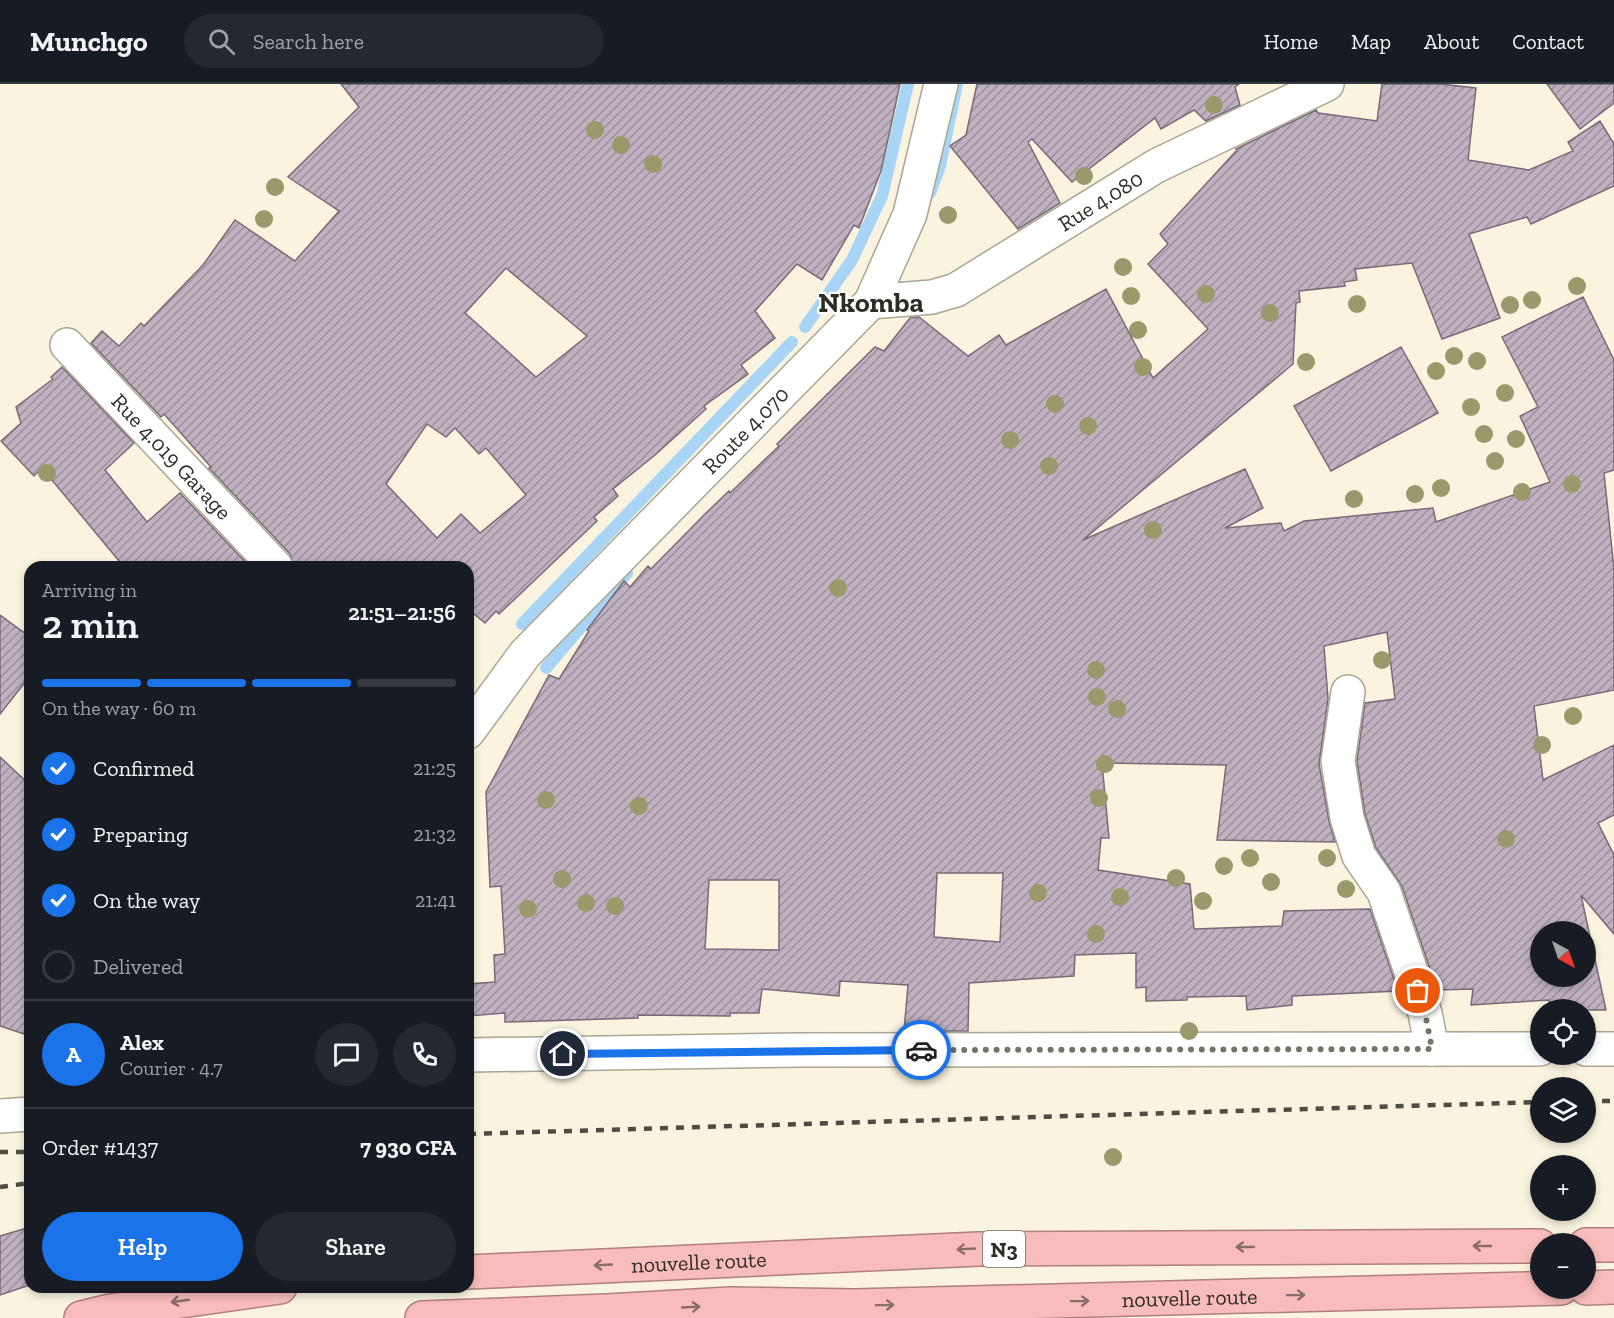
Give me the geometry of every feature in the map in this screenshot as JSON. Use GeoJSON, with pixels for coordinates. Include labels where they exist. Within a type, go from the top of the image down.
{"type":"FeatureCollection","features":[{"type":"Feature","properties":{"kind":"highway"},"geometry":{"type":"LineString","coordinates":[[1596,1245],[1614,1245]]}},
{"type":"Feature","properties":{"kind":"highway","name":"nouvelle route"},"geometry":{"type":"LineString","coordinates":[[474,1272],[978,1249],[1530,1246]]}},
{"type":"Feature","properties":{"kind":"highway"},"geometry":{"type":"LineString","coordinates":[[727,1260],[730,1305]]}},
{"type":"Feature","properties":{"kind":"highway"},"geometry":{"type":"LineString","coordinates":[[1596,1288],[1614,1287]]}},
{"type":"Feature","properties":{"kind":"highway","name":"nouvelle route"},"geometry":{"type":"LineString","coordinates":[[422,1318],[730,1305],[855,1306],[1530,1289]]}},
{"type":"Feature","properties":{"kind":"highway"},"geometry":{"type":"LineString","coordinates":[[81,1318],[110,1311],[238,1293]]}},
{"type":"Feature","properties":{"kind":"street","name":"Route 4.070"},"geometry":{"type":"LineString","coordinates":[[474,724],[525,654],[871,302],[910,214],[941,84]]}},
{"type":"Feature","properties":{"kind":"street","name":"Rue 4.080"},"geometry":{"type":"LineString","coordinates":[[871,302],[932,297],[956,290],[1156,166],[1327,84]]}},
{"type":"Feature","properties":{"kind":"street","name":"Rue 4.019 Garage"},"geometry":{"type":"LineString","coordinates":[[67,345],[270,561]]}},
{"type":"Feature","properties":{"kind":"street"},"geometry":{"type":"LineString","coordinates":[[1348,692],[1338,761],[1347,818],[1359,856],[1384,892],[1425,1013],[1432,1049]]}},
{"type":"Feature","properties":{"kind":"street"},"geometry":{"type":"LineString","coordinates":[[474,1055],[802,1050],[1530,1049]]}},
{"type":"Feature","properties":{"kind":"street"},"geometry":{"type":"LineString","coordinates":[[1596,1049],[1614,1049]]}},
{"type":"Feature","properties":{"kind":"street"},"geometry":{"type":"LineString","coordinates":[[0,1116],[24,1114]]}},
{"type":"Feature","properties":{"kind":"building"},"geometry":{"type":"Polygon","coordinates":[[[341,84],[900,84],[881,171],[859,228],[854,225],[822,280],[797,264],[755,311],[775,338],[741,365],[748,374],[704,406],[706,409],[613,489],[618,496],[594,517],[597,521],[499,614],[496,611],[485,623],[474,614],[474,561],[292,561],[290,554],[209,468],[211,467],[164,414],[161,417],[91,343],[102,331],[119,346],[141,323],[144,326],[203,265],[235,220],[295,261],[339,211],[288,177],[359,107],[341,84]],[[506,268],[465,313],[536,377],[587,336],[506,268]],[[427,424],[386,484],[437,538],[461,514],[480,533],[526,495],[486,448],[479,454],[455,428],[446,437],[427,424]]]}},
{"type":"Feature","properties":{"kind":"building"},"geometry":{"type":"Polygon","coordinates":[[[977,84],[1239,84],[1235,87],[1240,105],[1206,121],[1194,110],[1161,129],[1155,118],[1072,182],[1032,139],[1028,142],[1060,203],[1018,229],[950,146],[966,135],[977,84]]]}},
{"type":"Feature","properties":{"kind":"building"},"geometry":{"type":"Polygon","coordinates":[[[1382,84],[1440,84],[1476,88],[1468,160],[1529,170],[1573,151],[1568,142],[1600,121],[1614,144],[1614,186],[1531,224],[1527,217],[1469,234],[1500,318],[1442,339],[1412,263],[1355,269],[1357,280],[1344,282],[1345,286],[1299,291],[1300,302],[1296,303],[1293,364],[1083,540],[1245,469],[1263,508],[1225,528],[1281,523],[1284,531],[1304,521],[1433,508],[1436,522],[1550,482],[1520,416],[1538,407],[1502,337],[1583,297],[1614,360],[1614,470],[1604,473],[1614,569],[1614,690],[1534,706],[1543,780],[1614,745],[1614,815],[1598,823],[1614,855],[1614,934],[1581,895],[1587,921],[1530,921],[1530,987],[1596,987],[1596,964],[1606,1010],[1596,1010],[1596,999],[1530,999],[1530,1001],[1471,1005],[1473,989],[1437,990],[1402,886],[1376,848],[1365,814],[1357,761],[1365,703],[1395,699],[1387,632],[1324,646],[1328,699],[1319,764],[1335,842],[1217,840],[1226,765],[1102,763],[1109,838],[1101,838],[1098,870],[1190,884],[1194,929],[1282,926],[1284,911],[1370,909],[1398,991],[1292,996],[1292,1005],[1247,1010],[1246,996],[1187,997],[1187,1000],[1146,1001],[1146,987],[1136,988],[1136,953],[1075,955],[1074,976],[969,983],[968,1031],[904,1031],[908,985],[840,981],[839,996],[762,989],[759,1013],[730,1013],[730,1016],[638,1015],[638,1018],[505,1022],[505,1013],[474,1016],[474,984],[495,982],[494,955],[505,954],[501,886],[490,887],[486,792],[549,675],[559,679],[589,631],[587,630],[624,581],[630,587],[648,566],[651,569],[705,514],[779,446],[777,444],[875,347],[884,351],[910,318],[919,317],[968,356],[999,335],[1006,345],[1106,289],[1153,378],[1208,329],[1148,264],[1168,244],[1160,234],[1236,149],[1316,110],[1318,113],[1377,121],[1382,84]],[[937,873],[934,937],[1000,942],[1003,873],[937,873]],[[709,880],[705,949],[779,950],[779,880],[709,880]]]}},
{"type":"Feature","properties":{"kind":"building"},"geometry":{"type":"Polygon","coordinates":[[[1547,84],[1614,84],[1614,103],[1580,129],[1547,84]]]}},
{"type":"Feature","properties":{"kind":"building"},"geometry":{"type":"Polygon","coordinates":[[[1401,347],[1438,413],[1331,471],[1294,406],[1401,347]]]}},
{"type":"Feature","properties":{"kind":"building"},"geometry":{"type":"Polygon","coordinates":[[[62,367],[134,443],[105,470],[147,522],[180,493],[244,561],[119,561],[42,468],[34,476],[1,441],[21,423],[16,407],[53,379],[51,377],[62,367]]]}},
{"type":"Feature","properties":{"kind":"building"},"geometry":{"type":"Polygon","coordinates":[[[0,615],[24,633],[24,684],[0,714],[0,615]]]}},
{"type":"Feature","properties":{"kind":"building"},"geometry":{"type":"Polygon","coordinates":[[[0,757],[24,779],[24,1034],[0,1026],[0,757]]]}},
{"type":"Feature","properties":{"kind":"building"},"geometry":{"type":"Polygon","coordinates":[[[24,1229],[24,1287],[0,1295],[0,1236],[24,1229]]]}},
{"type":"Feature","properties":{"kind":"waterway"},"geometry":{"type":"LineString","coordinates":[[805,327],[852,260],[882,196],[908,84]]}},
{"type":"Feature","properties":{"kind":"waterway"},"geometry":{"type":"LineString","coordinates":[[930,193],[940,166],[957,84]]}},
{"type":"Feature","properties":{"kind":"waterway"},"geometry":{"type":"LineString","coordinates":[[522,624],[792,342]]}},
{"type":"Feature","properties":{"kind":"waterway"},"geometry":{"type":"LineString","coordinates":[[546,668],[627,573]]}},
{"type":"Feature","properties":{"kind":"railway"},"geometry":{"type":"LineString","coordinates":[[1596,1101],[1614,1101]]}},
{"type":"Feature","properties":{"kind":"railway"},"geometry":{"type":"LineString","coordinates":[[474,1134],[1530,1102]]}},
{"type":"Feature","properties":{"kind":"railway"},"geometry":{"type":"LineString","coordinates":[[0,1152],[24,1152]]}},
{"type":"Feature","properties":{"kind":"railway"},"geometry":{"type":"LineString","coordinates":[[0,1187],[24,1184]]}},
{"type":"Feature","properties":{"kind":"way so far"},"geometry":{"type":"LineString","coordinates":[[921,1050],[1432,1049],[1418,991]]}},
{"type":"Feature","properties":{"kind":"district","name":"Nkomba"},"geometry":{"type":"Point","coordinates":[871,302]}},
{"type":"Feature","properties":{"kind":"route"},"geometry":{"type":"LineString","coordinates":[[563,1054],[921,1050]]}}]}
